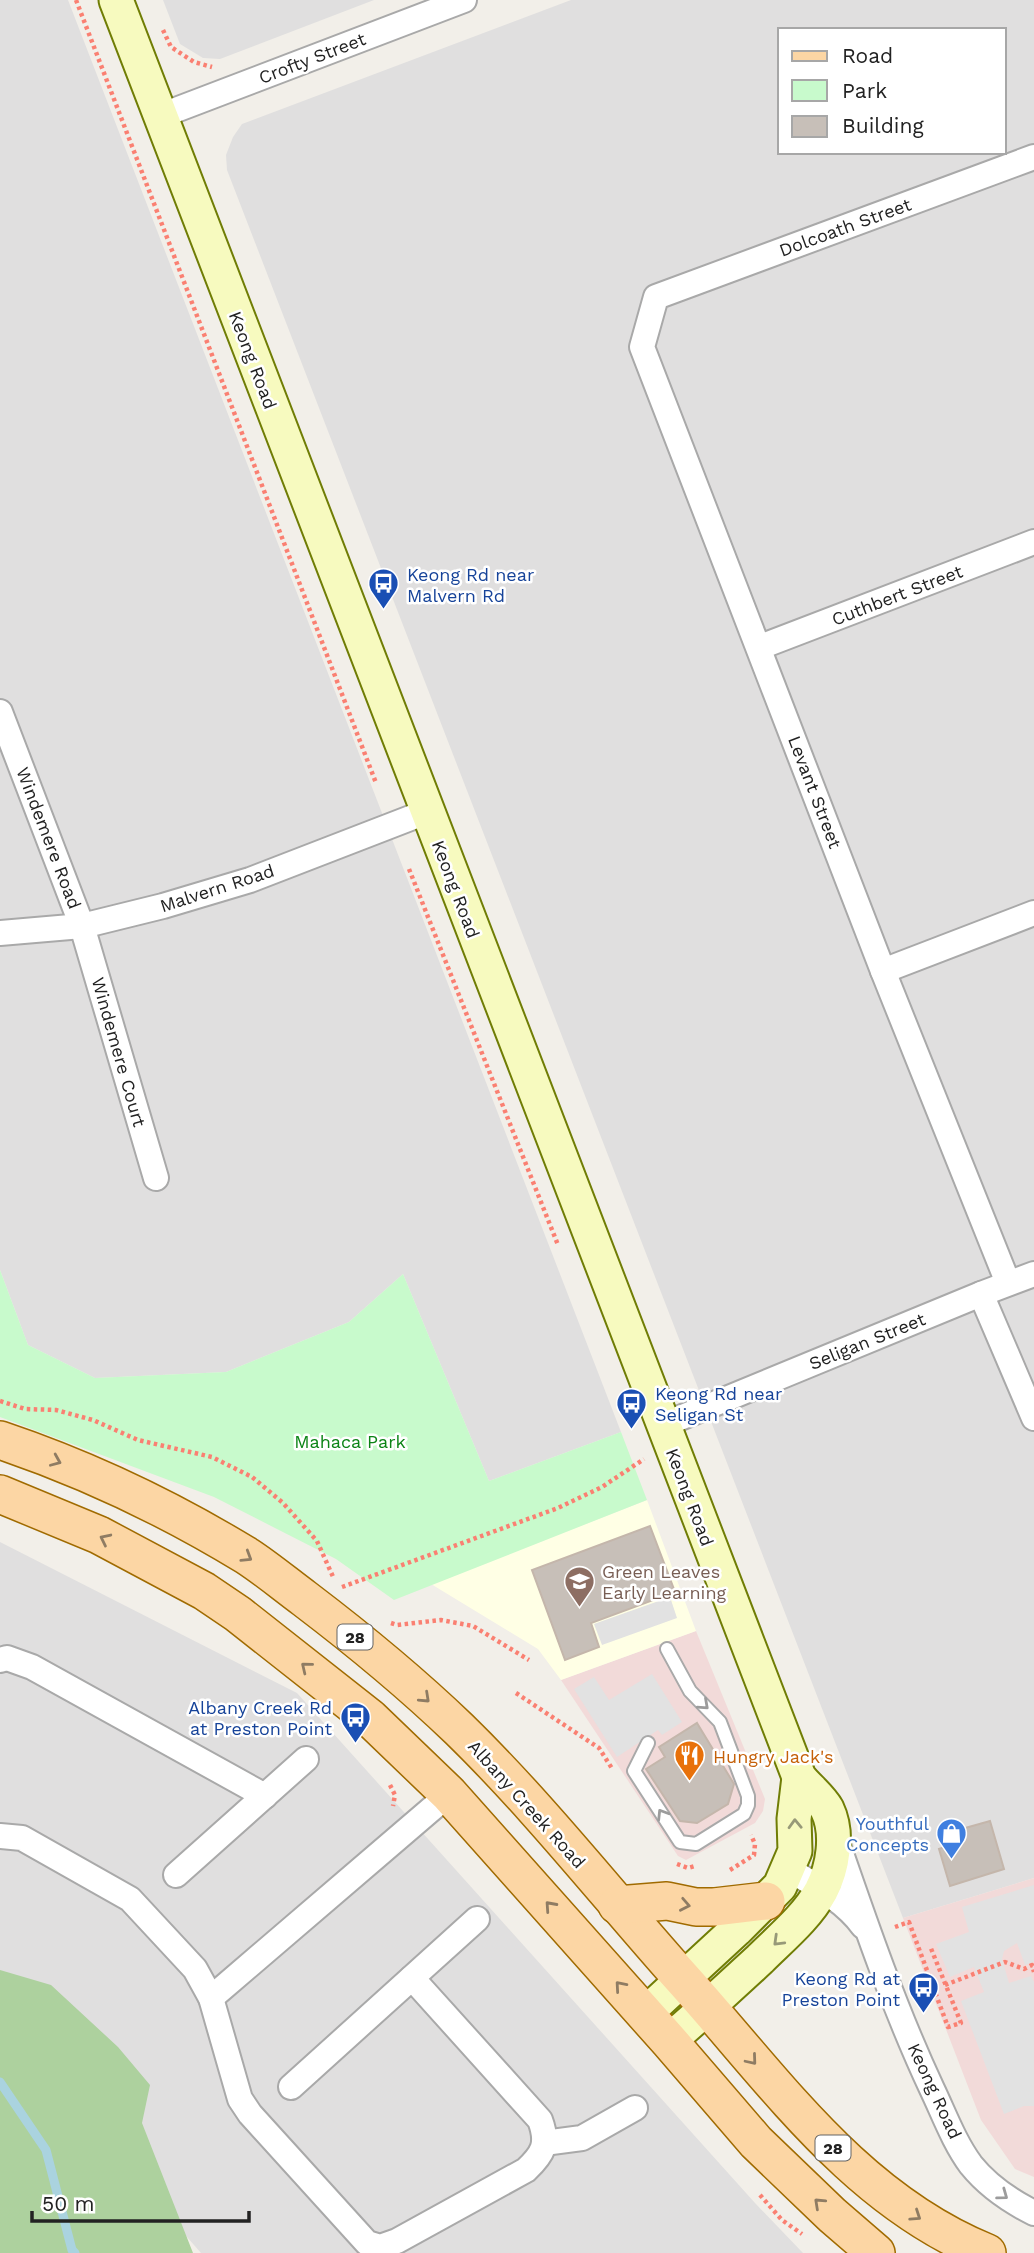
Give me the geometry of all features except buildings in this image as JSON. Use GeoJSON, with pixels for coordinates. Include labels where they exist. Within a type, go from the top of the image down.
{"type":"FeatureCollection","features":[{"type":"Feature","properties":{"kind":"main road","name":"Albany Creek Road"},"geometry":{"type":"LineString","coordinates":[[0,1440],[112,1485],[188,1523],[250,1558],[369,1648],[485,1757],[708,2007],[774,2086],[852,2167],[887,2196],[932,2227],[987,2253]]}},
{"type":"Feature","properties":{"kind":"main road"},"geometry":{"type":"LineString","coordinates":[[0,1494],[99,1535],[166,1570],[239,1614],[370,1718],[449,1794],[756,2142],[832,2216],[876,2253]]}},
{"type":"Feature","properties":{"kind":"main road"},"geometry":{"type":"LineString","coordinates":[[166,1570],[188,1523]]}},
{"type":"Feature","properties":{"kind":"main road"},"geometry":{"type":"LineString","coordinates":[[617,1905],[667,1901],[696,1907],[714,1907],[766,1900]]}},
{"type":"Feature","properties":{"kind":"street","name":"Keong Road"},"geometry":{"type":"LineString","coordinates":[[116,0],[426,812],[651,1436],[799,1777],[826,1808],[872,1942],[921,2066],[954,2136],[971,2164],[990,2185],[1034,2213]]}},
{"type":"Feature","properties":{"kind":"street","name":"Crofty Street"},"geometry":{"type":"LineString","coordinates":[[160,116],[464,0]]}},
{"type":"Feature","properties":{"kind":"street","name":"Dolcoath Street"},"geometry":{"type":"LineString","coordinates":[[656,297],[1034,157]]}},
{"type":"Feature","properties":{"kind":"street","name":"Levant Street"},"geometry":{"type":"LineString","coordinates":[[656,297],[642,347],[883,971],[1008,1283]]}},
{"type":"Feature","properties":{"kind":"street","name":"Cuthbert Street"},"geometry":{"type":"LineString","coordinates":[[760,647],[1034,542]]}},
{"type":"Feature","properties":{"kind":"street","name":"Windemere Road"},"geometry":{"type":"LineString","coordinates":[[0,712],[82,926]]}},
{"type":"Feature","properties":{"kind":"street","name":"Malvern Road"},"geometry":{"type":"LineString","coordinates":[[0,933],[82,926],[163,906],[250,880],[426,812]]}},
{"type":"Feature","properties":{"kind":"street"},"geometry":{"type":"LineString","coordinates":[[883,971],[1034,913]]}},
{"type":"Feature","properties":{"kind":"street","name":"Windemere Court"},"geometry":{"type":"LineString","coordinates":[[82,926],[156,1178]]}},
{"type":"Feature","properties":{"kind":"street","name":"Seligan Street"},"geometry":{"type":"LineString","coordinates":[[651,1436],[981,1294],[1034,1274]]}},
{"type":"Feature","properties":{"kind":"street"},"geometry":{"type":"LineString","coordinates":[[981,1294],[1034,1418]]}},
{"type":"Feature","properties":{"kind":"street"},"geometry":{"type":"LineString","coordinates":[[0,1660],[7,1658],[32,1667],[265,1796]]}},
{"type":"Feature","properties":{"kind":"street"},"geometry":{"type":"LineString","coordinates":[[176,1875],[306,1759]]}},
{"type":"Feature","properties":{"kind":"street","name":"Keong Road"},"geometry":{"type":"LineString","coordinates":[[645,2014],[779,1886],[795,1851],[794,1819],[799,1777]]}},
{"type":"Feature","properties":{"kind":"street"},"geometry":{"type":"LineString","coordinates":[[211,1997],[449,1794]]}},
{"type":"Feature","properties":{"kind":"street","name":"Keong Road"},"geometry":{"type":"LineString","coordinates":[[669,2041],[798,1922],[822,1889],[830,1867],[834,1848],[832,1828]]}},
{"type":"Feature","properties":{"kind":"street"},"geometry":{"type":"LineString","coordinates":[[0,1836],[22,1838],[130,1899],[195,1969],[211,1997],[240,2099],[250,2114],[367,2243],[380,2247],[397,2241],[526,2170],[541,2156],[544,2143],[545,2132],[540,2120],[412,1978]]}},
{"type":"Feature","properties":{"kind":"street","name":"Keong Road"},"geometry":{"type":"LineString","coordinates":[[788,1870],[822,1889],[856,1916],[872,1942]]}},
{"type":"Feature","properties":{"kind":"street"},"geometry":{"type":"LineString","coordinates":[[291,2087],[477,1919]]}},
{"type":"Feature","properties":{"kind":"street"},"geometry":{"type":"LineString","coordinates":[[544,2143],[582,2138],[635,2108]]}},
{"type":"Feature","properties":{"kind":"lane"},"geometry":{"type":"LineString","coordinates":[[648,1743],[634,1771],[680,1842],[696,1844],[744,1814],[748,1805],[746,1785],[720,1722],[690,1691],[667,1649]]}},
{"type":"Feature","properties":{"kind":"path"},"geometry":{"type":"LineString","coordinates":[[76,0],[376,783]]}},
{"type":"Feature","properties":{"kind":"path"},"geometry":{"type":"LineString","coordinates":[[162,27],[172,47],[194,62],[209,68],[223,67]]}},
{"type":"Feature","properties":{"kind":"path"},"geometry":{"type":"LineString","coordinates":[[408,869],[562,1254]]}},
{"type":"Feature","properties":{"kind":"path"},"geometry":{"type":"LineString","coordinates":[[0,1401],[25,1409],[56,1410],[93,1420],[138,1440],[212,1457],[251,1477],[283,1503],[317,1541],[342,1594]]}},
{"type":"Feature","properties":{"kind":"path"},"geometry":{"type":"LineString","coordinates":[[649,1472],[644,1459],[651,1436]]}},
{"type":"Feature","properties":{"kind":"path"},"geometry":{"type":"LineString","coordinates":[[338,1588],[558,1508],[602,1487],[644,1459]]}},
{"type":"Feature","properties":{"kind":"path"},"geometry":{"type":"LineString","coordinates":[[383,1621],[397,1625],[441,1620],[473,1626],[529,1660]]}},
{"type":"Feature","properties":{"kind":"path"},"geometry":{"type":"LineString","coordinates":[[516,1693],[599,1748],[614,1770]]}},
{"type":"Feature","properties":{"kind":"path"},"geometry":{"type":"LineString","coordinates":[[740,1841],[759,1829]]}},
{"type":"Feature","properties":{"kind":"path"},"geometry":{"type":"LineString","coordinates":[[720,1877],[754,1856],[755,1844],[751,1835]]}},
{"type":"Feature","properties":{"kind":"path"},"geometry":{"type":"LineString","coordinates":[[673,1861],[688,1868],[701,1863]]}},
{"type":"Feature","properties":{"kind":"path"},"geometry":{"type":"LineString","coordinates":[[894,1927],[909,1922],[948,2027],[961,2023],[930,1947]]}},
{"type":"Feature","properties":{"kind":"path"},"geometry":{"type":"LineString","coordinates":[[945,1985],[1004,1962],[1024,1969],[1032,1965],[1034,1972]]}},
{"type":"Feature","properties":{"kind":"shaded area"},"geometry":{"type":"Polygon","coordinates":[[[0,0],[68,0],[621,1432],[489,1481],[403,1274],[349,1322],[226,1372],[95,1378],[28,1345],[0,1270],[0,0]]]}},
{"type":"Feature","properties":{"kind":"shaded area"},"geometry":{"type":"Polygon","coordinates":[[[163,0],[374,0],[220,59],[203,58],[180,44],[163,0]]]}},
{"type":"Feature","properties":{"kind":"shaded area"},"geometry":{"type":"Polygon","coordinates":[[[571,0],[1034,0],[1034,1878],[903,1918],[227,170],[226,155],[242,124],[571,0]]]}},
{"type":"Feature","properties":{"kind":"shaded area","name":"Green Leaves Early Learning"},"geometry":{"type":"Polygon","coordinates":[[[647,1500],[696,1631],[561,1680],[538,1649],[431,1584],[647,1500]]]}},
{"type":"Feature","properties":{"kind":"shaded area"},"geometry":{"type":"Polygon","coordinates":[[[0,1542],[297,1693],[803,2253],[201,2253],[159,2205],[0,1986],[0,1542]]]}},
{"type":"Feature","properties":{"kind":"shaded area"},"geometry":{"type":"Polygon","coordinates":[[[670,1597],[677,1618],[602,1645],[594,1624],[670,1597]]]}},
{"type":"Feature","properties":{"kind":"shaded area"},"geometry":{"type":"Polygon","coordinates":[[[696,1631],[765,1799],[763,1811],[755,1823],[686,1860],[678,1856],[561,1680],[696,1631]]]}},
{"type":"Feature","properties":{"kind":"shaded area"},"geometry":{"type":"Polygon","coordinates":[[[652,1674],[682,1722],[662,1735],[658,1730],[617,1757],[574,1689],[594,1677],[609,1700],[652,1674]]]}},
{"type":"Feature","properties":{"kind":"shaded area"},"geometry":{"type":"Polygon","coordinates":[[[1034,1878],[1034,2177],[1015,2169],[981,2120],[903,1918],[1034,1878]]]}},
{"type":"Feature","properties":{"kind":"shaded area"},"geometry":{"type":"Polygon","coordinates":[[[1034,1885],[1034,1962],[1025,1965],[1017,1943],[1004,1951],[1002,1959],[1009,1983],[1031,1976],[1034,1982],[1034,2106],[1024,2106],[1004,2114],[961,2001],[984,1992],[974,1967],[950,1977],[936,1944],[969,1932],[962,1907],[1034,1885]]]}},
{"type":"Feature","properties":{"kind":"green space","name":"Mahaca Park"},"geometry":{"type":"Polygon","coordinates":[[[0,1270],[28,1345],[95,1378],[226,1372],[349,1322],[403,1274],[489,1481],[621,1432],[647,1500],[394,1600],[336,1559],[214,1497],[0,1417],[0,1270]]]}},
{"type":"Feature","properties":{"kind":"green space"},"geometry":{"type":"Polygon","coordinates":[[[0,1970],[51,1985],[118,2047],[150,2085],[142,2123],[193,2253],[0,2253],[0,1970]]]}},
{"type":"Feature","properties":{"kind":"waterway"},"geometry":{"type":"LineString","coordinates":[[0,2082],[46,2150],[75,2253]]}},
{"type":"Feature","properties":{"kind":"place","name":"Keong Rd near Malvern Rd"},"geometry":{"type":"Point","coordinates":[384,611]}},
{"type":"Feature","properties":{"kind":"place","name":"Keong Rd near Seligan St"},"geometry":{"type":"Point","coordinates":[632,1430]}},
{"type":"Feature","properties":{"kind":"place","name":"Green Leaves Early Learning"},"geometry":{"type":"Point","coordinates":[579,1608]}},
{"type":"Feature","properties":{"kind":"place","name":"Albany Creek Rd at Preston Point"},"geometry":{"type":"Point","coordinates":[355,1744]}},
{"type":"Feature","properties":{"kind":"place","name":"Hungry Jack's"},"geometry":{"type":"Point","coordinates":[690,1783]}},
{"type":"Feature","properties":{"kind":"place","name":"Youthful Concepts"},"geometry":{"type":"Point","coordinates":[952,1860]}},
{"type":"Feature","properties":{"kind":"place","name":"Keong Rd at Preston Point"},"geometry":{"type":"Point","coordinates":[923,2015]}}]}
